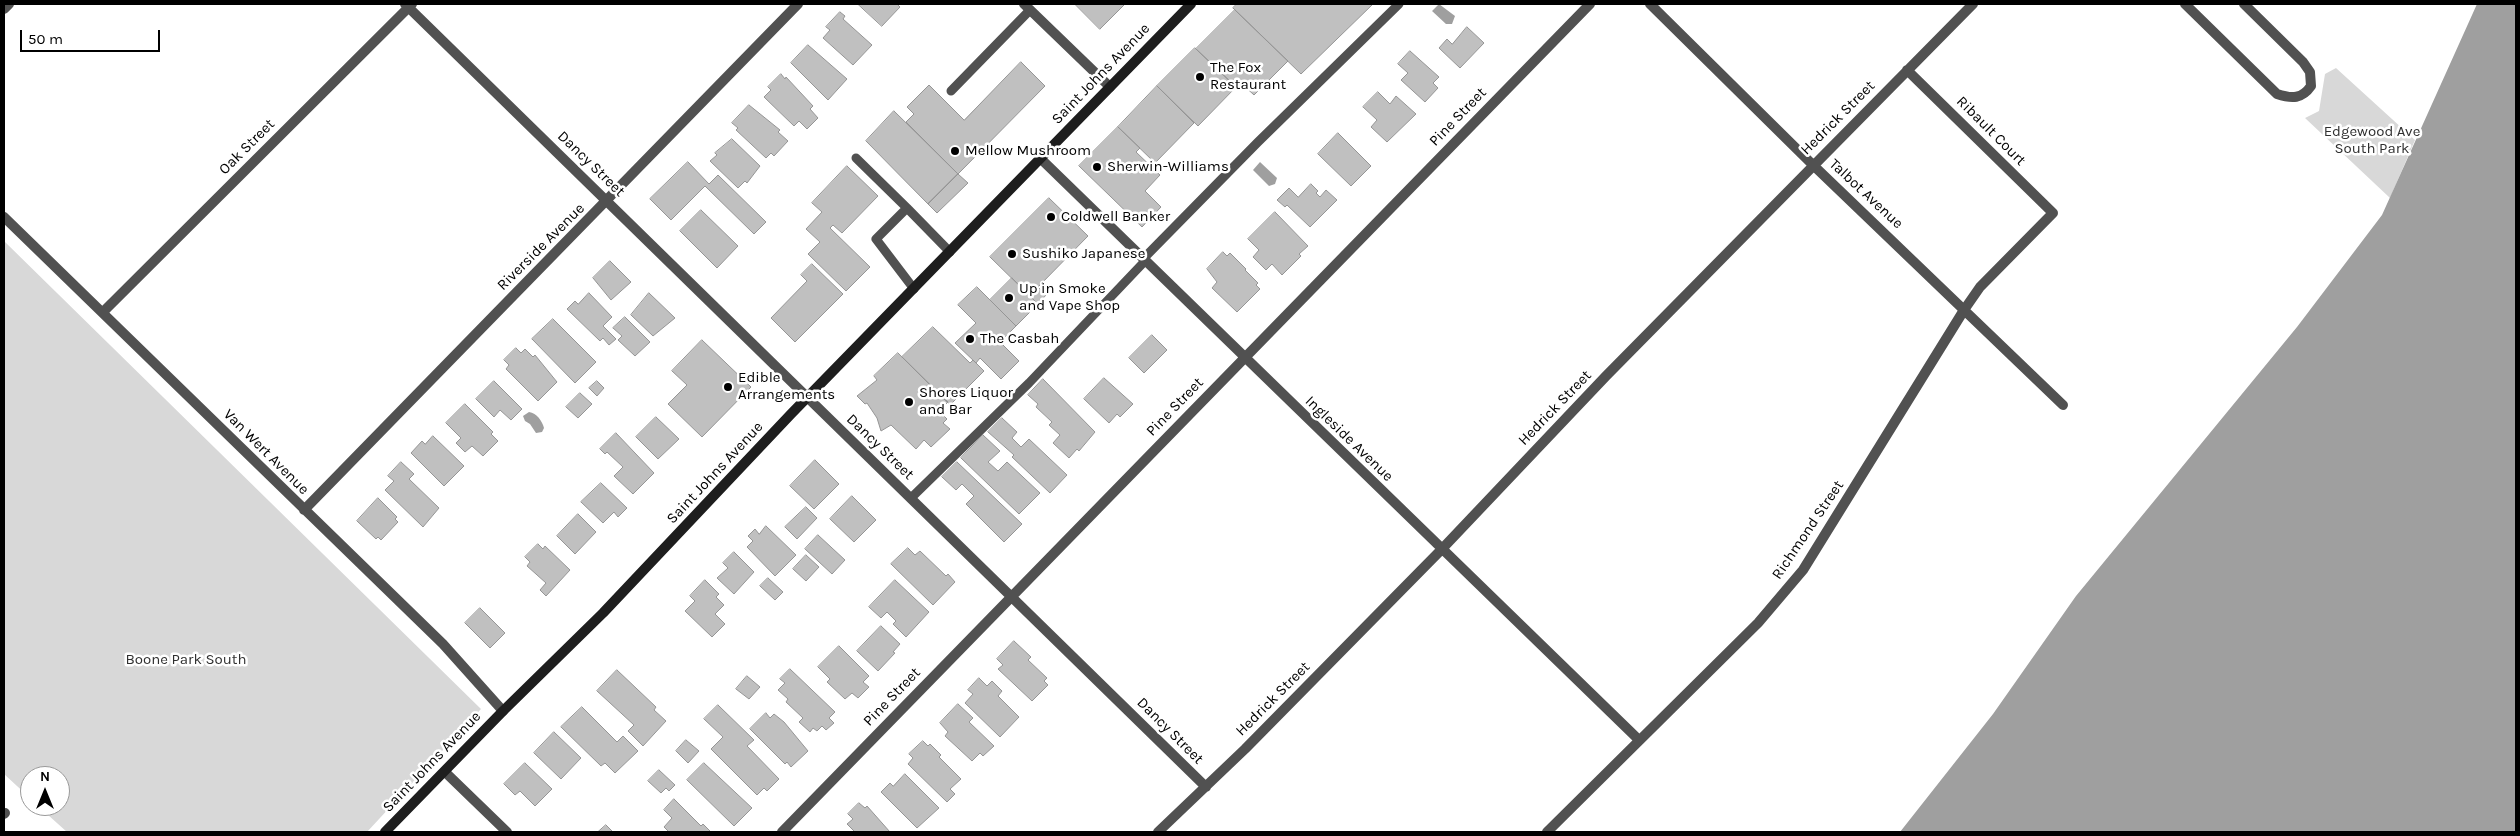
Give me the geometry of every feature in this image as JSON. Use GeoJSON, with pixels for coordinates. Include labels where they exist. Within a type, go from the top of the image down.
{"type":"FeatureCollection","features":[{"type":"Feature","properties":{"kind":"main road","name":"Saint Johns Avenue"},"geometry":{"type":"LineString","coordinates":[[385,832],[503,711],[603,613],[808,398],[1191,4]]}},
{"type":"Feature","properties":{"kind":"street"},"geometry":{"type":"LineString","coordinates":[[4,9],[9,4]]}},
{"type":"Feature","properties":{"kind":"street","name":"Riverside Avenue"},"geometry":{"type":"LineString","coordinates":[[304,510],[798,4]]}},
{"type":"Feature","properties":{"kind":"street","name":"Pine Street"},"geometry":{"type":"LineString","coordinates":[[782,832],[1590,4]]}},
{"type":"Feature","properties":{"kind":"street","name":"Talbot Avenue"},"geometry":{"type":"LineString","coordinates":[[1650,4],[1813,165],[2063,405]]}},
{"type":"Feature","properties":{"kind":"street","name":"Hedrick Street"},"geometry":{"type":"LineString","coordinates":[[1158,832],[1206,787],[1441,550],[1613,369],[1973,4]]}},
{"type":"Feature","properties":{"kind":"street"},"geometry":{"type":"LineString","coordinates":[[2185,4],[2277,94],[2291,99],[2305,94],[2311,86],[2310,72],[2303,62],[2244,4]]}},
{"type":"Feature","properties":{"kind":"street","name":"Dancy Street"},"geometry":{"type":"LineString","coordinates":[[408,5],[1206,787]]}},
{"type":"Feature","properties":{"kind":"street","name":"Oak Street"},"geometry":{"type":"LineString","coordinates":[[103,312],[408,5]]}},
{"type":"Feature","properties":{"kind":"street"},"geometry":{"type":"LineString","coordinates":[[1027,7],[1110,87]]}},
{"type":"Feature","properties":{"kind":"street","name":"Ribault Court"},"geometry":{"type":"LineString","coordinates":[[1907,70],[2053,213]]}},
{"type":"Feature","properties":{"kind":"street","name":"Ingleside Avenue"},"geometry":{"type":"LineString","coordinates":[[1041,159],[1441,550],[1638,739]]}},
{"type":"Feature","properties":{"kind":"street","name":"Richmond Street"},"geometry":{"type":"LineString","coordinates":[[1547,832],[1638,739],[1758,623],[1803,570],[1964,310],[1980,288],[2053,213]]}},
{"type":"Feature","properties":{"kind":"street","name":"Van Wert Avenue"},"geometry":{"type":"LineString","coordinates":[[4,217],[443,644],[503,711]]}},
{"type":"Feature","properties":{"kind":"street"},"geometry":{"type":"LineString","coordinates":[[445,772],[508,832]]}},
{"type":"Feature","properties":{"kind":"lane"},"geometry":{"type":"LineString","coordinates":[[911,498],[1029,383],[1258,142],[1399,4]]}},
{"type":"Feature","properties":{"kind":"lane"},"geometry":{"type":"LineString","coordinates":[[951,91],[1027,7]]}},
{"type":"Feature","properties":{"kind":"lane"},"geometry":{"type":"LineString","coordinates":[[856,158],[950,252]]}},
{"type":"Feature","properties":{"kind":"lane"},"geometry":{"type":"LineString","coordinates":[[907,208],[876,239],[914,289]]}},
{"type":"Feature","properties":{"kind":"green space","name":"Edgewood Ave South Park"},"geometry":{"type":"Polygon","coordinates":[[[2336,68],[2415,140],[2390,198],[2305,118],[2319,111],[2325,74],[2336,68]]]}},
{"type":"Feature","properties":{"kind":"green space","name":"Boone Park South"},"geometry":{"type":"Polygon","coordinates":[[[4,241],[481,709],[367,832],[67,832],[49,816],[70,816],[70,766],[20,766],[20,789],[4,774],[4,241]]]}},
{"type":"Feature","properties":{"kind":"shaded area"},"geometry":{"type":"Polygon","coordinates":[[[1439,4],[1455,16],[1452,24],[1446,24],[1432,11],[1439,4]]]}},
{"type":"Feature","properties":{"kind":"shaded area"},"geometry":{"type":"Polygon","coordinates":[[[2477,4],[2516,4],[2516,832],[1900,832],[1993,714],[2076,596],[2297,327],[2382,215],[2477,4]]]}},
{"type":"Feature","properties":{"kind":"shaded area"},"geometry":{"type":"Polygon","coordinates":[[[1260,162],[1277,178],[1275,184],[1269,186],[1253,170],[1260,162]]]}},
{"type":"Feature","properties":{"kind":"shaded area"},"geometry":{"type":"Polygon","coordinates":[[[529,412],[540,420],[544,428],[542,432],[536,433],[530,424],[525,421],[523,416],[529,412]]]}},
{"type":"Feature","properties":{"kind":"building"},"geometry":{"type":"Polygon","coordinates":[[[858,4],[897,4],[900,7],[882,26],[858,4]]]}},
{"type":"Feature","properties":{"kind":"building"},"geometry":{"type":"Polygon","coordinates":[[[1075,4],[1125,4],[1100,29],[1075,4]]]}},
{"type":"Feature","properties":{"kind":"building"},"geometry":{"type":"Polygon","coordinates":[[[1237,4],[1373,4],[1301,74],[1233,8],[1237,4]]]}},
{"type":"Feature","properties":{"kind":"building"},"geometry":{"type":"Polygon","coordinates":[[[1235,10],[1288,61],[1254,95],[1240,82],[1236,87],[1196,49],[1235,10]]]}},
{"type":"Feature","properties":{"kind":"building"},"geometry":{"type":"Polygon","coordinates":[[[840,12],[845,16],[843,19],[872,45],[853,65],[823,38],[830,30],[826,27],[840,12]]]}},
{"type":"Feature","properties":{"kind":"building"},"geometry":{"type":"Polygon","coordinates":[[[1467,27],[1484,43],[1460,68],[1439,48],[1447,39],[1452,44],[1467,27]]]}},
{"type":"Feature","properties":{"kind":"building"},"geometry":{"type":"Polygon","coordinates":[[[808,45],[847,79],[828,100],[791,63],[808,45]]]}},
{"type":"Feature","properties":{"kind":"building"},"geometry":{"type":"Polygon","coordinates":[[[1195,48],[1236,87],[1198,126],[1157,86],[1195,48]]]}},
{"type":"Feature","properties":{"kind":"building"},"geometry":{"type":"Polygon","coordinates":[[[1410,51],[1439,77],[1433,83],[1438,88],[1425,102],[1401,80],[1408,73],[1398,64],[1410,51]]]}},
{"type":"Feature","properties":{"kind":"building"},"geometry":{"type":"Polygon","coordinates":[[[1021,62],[1045,86],[958,174],[906,122],[914,114],[907,107],[929,85],[964,120],[1021,62]]]}},
{"type":"Feature","properties":{"kind":"building"},"geometry":{"type":"Polygon","coordinates":[[[781,74],[813,106],[810,109],[818,118],[807,129],[799,121],[794,126],[764,97],[771,90],[768,87],[781,74]]]}},
{"type":"Feature","properties":{"kind":"building"},"geometry":{"type":"Polygon","coordinates":[[[1157,86],[1194,123],[1155,163],[1118,127],[1157,86]]]}},
{"type":"Feature","properties":{"kind":"building"},"geometry":{"type":"Polygon","coordinates":[[[1378,92],[1390,104],[1396,96],[1416,114],[1387,142],[1371,127],[1377,120],[1363,107],[1378,92]]]}},
{"type":"Feature","properties":{"kind":"building"},"geometry":{"type":"Polygon","coordinates":[[[749,105],[780,130],[778,132],[788,141],[774,156],[771,153],[766,158],[736,130],[738,128],[732,123],[749,105]]]}},
{"type":"Feature","properties":{"kind":"building"},"geometry":{"type":"Polygon","coordinates":[[[894,111],[958,174],[928,204],[866,141],[894,111]]]}},
{"type":"Feature","properties":{"kind":"building"},"geometry":{"type":"Polygon","coordinates":[[[1118,127],[1140,148],[1136,152],[1160,175],[1145,191],[1161,207],[1142,227],[1079,166],[1118,127]]]}},
{"type":"Feature","properties":{"kind":"building"},"geometry":{"type":"Polygon","coordinates":[[[1338,133],[1371,166],[1351,186],[1318,154],[1338,133]]]}},
{"type":"Feature","properties":{"kind":"building"},"geometry":{"type":"Polygon","coordinates":[[[732,139],[760,166],[747,183],[745,181],[738,188],[710,161],[717,155],[715,153],[732,139]]]}},
{"type":"Feature","properties":{"kind":"building"},"geometry":{"type":"Polygon","coordinates":[[[688,162],[709,184],[718,175],[766,222],[754,234],[705,186],[671,220],[650,199],[688,162]]]}},
{"type":"Feature","properties":{"kind":"building"},"geometry":{"type":"Polygon","coordinates":[[[847,166],[878,196],[842,233],[833,225],[830,228],[870,267],[846,291],[808,254],[820,242],[806,229],[822,212],[812,203],[847,166]]]}},
{"type":"Feature","properties":{"kind":"building"},"geometry":{"type":"Polygon","coordinates":[[[958,174],[968,183],[937,213],[928,204],[958,174]]]}},
{"type":"Feature","properties":{"kind":"building"},"geometry":{"type":"Polygon","coordinates":[[[1311,184],[1318,191],[1316,193],[1320,197],[1326,190],[1337,200],[1310,227],[1287,205],[1285,207],[1277,200],[1289,188],[1298,197],[1311,184]]]}},
{"type":"Feature","properties":{"kind":"building"},"geometry":{"type":"Polygon","coordinates":[[[1049,198],[1088,236],[1038,287],[1046,295],[1038,304],[990,257],[1049,198]]]}},
{"type":"Feature","properties":{"kind":"building"},"geometry":{"type":"Polygon","coordinates":[[[701,210],[738,246],[717,268],[680,231],[701,210]]]}},
{"type":"Feature","properties":{"kind":"building"},"geometry":{"type":"Polygon","coordinates":[[[1275,212],[1308,246],[1282,275],[1272,264],[1266,270],[1253,257],[1259,250],[1248,239],[1275,212]]]}},
{"type":"Feature","properties":{"kind":"building"},"geometry":{"type":"Polygon","coordinates":[[[1223,252],[1227,256],[1230,253],[1246,269],[1258,283],[1256,285],[1260,289],[1237,312],[1212,288],[1217,282],[1207,269],[1223,252]]]}},
{"type":"Feature","properties":{"kind":"building"},"geometry":{"type":"Polygon","coordinates":[[[610,261],[631,282],[611,300],[593,278],[610,261]]]}},
{"type":"Feature","properties":{"kind":"building"},"geometry":{"type":"Polygon","coordinates":[[[812,264],[843,294],[795,342],[771,318],[807,281],[801,275],[812,264]]]}},
{"type":"Feature","properties":{"kind":"building"},"geometry":{"type":"Polygon","coordinates":[[[1012,278],[1038,304],[1016,326],[990,300],[1012,278]]]}},
{"type":"Feature","properties":{"kind":"building"},"geometry":{"type":"Polygon","coordinates":[[[977,287],[1016,326],[1000,342],[1019,361],[1001,379],[980,358],[976,363],[955,343],[976,323],[958,305],[977,287]]]}},
{"type":"Feature","properties":{"kind":"building"},"geometry":{"type":"Polygon","coordinates":[[[589,293],[612,317],[603,326],[616,339],[609,345],[603,338],[600,341],[567,309],[575,301],[578,304],[589,293]]]}},
{"type":"Feature","properties":{"kind":"building"},"geometry":{"type":"Polygon","coordinates":[[[649,293],[675,318],[653,336],[631,315],[649,293]]]}},
{"type":"Feature","properties":{"kind":"building"},"geometry":{"type":"Polygon","coordinates":[[[625,317],[650,342],[635,356],[618,340],[622,336],[613,328],[625,317]]]}},
{"type":"Feature","properties":{"kind":"building"},"geometry":{"type":"Polygon","coordinates":[[[553,319],[596,362],[575,383],[532,339],[553,319]]]}},
{"type":"Feature","properties":{"kind":"building"},"geometry":{"type":"Polygon","coordinates":[[[933,327],[970,363],[973,360],[984,371],[950,405],[902,357],[933,327]]]}},
{"type":"Feature","properties":{"kind":"building"},"geometry":{"type":"Polygon","coordinates":[[[1152,335],[1167,350],[1144,373],[1129,358],[1152,335]]]}},
{"type":"Feature","properties":{"kind":"building"},"geometry":{"type":"Polygon","coordinates":[[[702,340],[751,387],[702,437],[668,404],[687,385],[672,371],[702,340]]]}},
{"type":"Feature","properties":{"kind":"building"},"geometry":{"type":"Polygon","coordinates":[[[516,348],[521,353],[525,349],[533,357],[535,355],[557,382],[538,401],[506,369],[509,365],[504,360],[516,348]]]}},
{"type":"Feature","properties":{"kind":"building"},"geometry":{"type":"Polygon","coordinates":[[[898,353],[948,402],[939,411],[947,419],[943,423],[950,429],[931,447],[924,440],[916,449],[891,425],[881,431],[877,418],[867,403],[865,404],[857,396],[877,380],[874,376],[898,353]]]}},
{"type":"Feature","properties":{"kind":"building"},"geometry":{"type":"Polygon","coordinates":[[[1104,378],[1133,404],[1120,417],[1117,414],[1109,423],[1084,399],[1104,378]]]}},
{"type":"Feature","properties":{"kind":"building"},"geometry":{"type":"Polygon","coordinates":[[[1043,379],[1095,432],[1079,451],[1077,449],[1069,458],[1053,443],[1060,435],[1049,425],[1052,422],[1036,407],[1038,404],[1028,395],[1043,379]]]}},
{"type":"Feature","properties":{"kind":"building"},"geometry":{"type":"Polygon","coordinates":[[[494,381],[522,409],[511,420],[500,410],[494,417],[476,399],[494,381]]]}},
{"type":"Feature","properties":{"kind":"building"},"geometry":{"type":"Polygon","coordinates":[[[597,381],[604,388],[597,396],[589,388],[597,381]]]}},
{"type":"Feature","properties":{"kind":"building"},"geometry":{"type":"Polygon","coordinates":[[[580,393],[592,404],[578,418],[566,407],[580,393]]]}},
{"type":"Feature","properties":{"kind":"building"},"geometry":{"type":"Polygon","coordinates":[[[465,404],[493,432],[491,434],[498,441],[483,456],[472,446],[465,452],[456,443],[461,438],[446,423],[465,404]]]}},
{"type":"Feature","properties":{"kind":"building"},"geometry":{"type":"Polygon","coordinates":[[[656,417],[679,439],[658,459],[636,437],[656,417]]]}},
{"type":"Feature","properties":{"kind":"building"},"geometry":{"type":"Polygon","coordinates":[[[1002,418],[1017,432],[1012,438],[1021,447],[1029,439],[1067,475],[1050,493],[1012,457],[1014,455],[988,432],[1002,418]]]}},
{"type":"Feature","properties":{"kind":"building"},"geometry":{"type":"Polygon","coordinates":[[[616,433],[654,473],[633,494],[614,476],[623,467],[607,452],[605,454],[600,449],[616,433]]]}},
{"type":"Feature","properties":{"kind":"building"},"geometry":{"type":"Polygon","coordinates":[[[983,435],[1000,451],[988,462],[998,471],[1007,462],[1040,493],[1019,514],[961,458],[983,435]]]}},
{"type":"Feature","properties":{"kind":"building"},"geometry":{"type":"Polygon","coordinates":[[[433,436],[464,466],[444,486],[411,453],[422,441],[425,444],[433,436]]]}},
{"type":"Feature","properties":{"kind":"building"},"geometry":{"type":"Polygon","coordinates":[[[815,460],[839,484],[814,509],[790,486],[815,460]]]}},
{"type":"Feature","properties":{"kind":"building"},"geometry":{"type":"Polygon","coordinates":[[[401,462],[414,474],[409,479],[439,508],[423,527],[385,490],[394,481],[388,476],[401,462]]]}},
{"type":"Feature","properties":{"kind":"building"},"geometry":{"type":"Polygon","coordinates":[[[957,462],[1022,524],[1004,542],[966,504],[974,496],[962,484],[956,490],[942,477],[957,462]]]}},
{"type":"Feature","properties":{"kind":"building"},"geometry":{"type":"Polygon","coordinates":[[[601,483],[627,508],[618,517],[614,512],[603,523],[581,502],[601,483]]]}},
{"type":"Feature","properties":{"kind":"building"},"geometry":{"type":"Polygon","coordinates":[[[852,496],[876,520],[854,542],[830,519],[852,496]]]}},
{"type":"Feature","properties":{"kind":"building"},"geometry":{"type":"Polygon","coordinates":[[[378,498],[397,517],[395,519],[398,522],[381,540],[378,537],[376,539],[357,521],[378,498]]]}},
{"type":"Feature","properties":{"kind":"building"},"geometry":{"type":"Polygon","coordinates":[[[806,507],[817,518],[797,539],[785,527],[806,507]]]}},
{"type":"Feature","properties":{"kind":"building"},"geometry":{"type":"Polygon","coordinates":[[[578,514],[596,532],[575,554],[557,536],[578,514]]]}},
{"type":"Feature","properties":{"kind":"building"},"geometry":{"type":"Polygon","coordinates":[[[766,526],[796,555],[775,576],[747,547],[753,541],[748,536],[755,529],[759,534],[766,526]]]}},
{"type":"Feature","properties":{"kind":"building"},"geometry":{"type":"Polygon","coordinates":[[[818,535],[845,560],[832,574],[805,549],[818,535]]]}},
{"type":"Feature","properties":{"kind":"building"},"geometry":{"type":"Polygon","coordinates":[[[538,544],[543,549],[545,546],[570,570],[546,596],[540,590],[546,583],[527,566],[530,562],[525,557],[538,544]]]}},
{"type":"Feature","properties":{"kind":"building"},"geometry":{"type":"Polygon","coordinates":[[[908,548],[915,555],[920,551],[955,582],[933,605],[891,564],[908,548]]]}},
{"type":"Feature","properties":{"kind":"building"},"geometry":{"type":"Polygon","coordinates":[[[734,552],[754,572],[734,594],[717,578],[728,568],[723,563],[734,552]]]}},
{"type":"Feature","properties":{"kind":"building"},"geometry":{"type":"Polygon","coordinates":[[[806,555],[819,567],[806,581],[793,569],[806,555]]]}},
{"type":"Feature","properties":{"kind":"building"},"geometry":{"type":"Polygon","coordinates":[[[768,578],[783,592],[775,600],[760,586],[768,578]]]}},
{"type":"Feature","properties":{"kind":"building"},"geometry":{"type":"Polygon","coordinates":[[[705,580],[719,594],[716,597],[724,605],[715,614],[725,624],[712,637],[685,611],[695,601],[690,596],[705,580]]]}},
{"type":"Feature","properties":{"kind":"building"},"geometry":{"type":"Polygon","coordinates":[[[895,580],[929,612],[906,637],[893,624],[896,621],[887,612],[881,618],[869,607],[895,580]]]}},
{"type":"Feature","properties":{"kind":"building"},"geometry":{"type":"Polygon","coordinates":[[[480,608],[505,633],[490,648],[465,623],[480,608]]]}},
{"type":"Feature","properties":{"kind":"building"},"geometry":{"type":"Polygon","coordinates":[[[881,626],[900,644],[893,652],[895,653],[878,671],[857,651],[881,626]]]}},
{"type":"Feature","properties":{"kind":"building"},"geometry":{"type":"Polygon","coordinates":[[[1014,641],[1031,657],[1028,660],[1047,678],[1044,681],[1048,685],[1032,701],[998,669],[1003,665],[997,659],[1014,641]]]}},
{"type":"Feature","properties":{"kind":"building"},"geometry":{"type":"Polygon","coordinates":[[[839,646],[869,676],[863,682],[869,687],[858,698],[852,693],[845,699],[827,682],[830,679],[818,667],[839,646]]]}},
{"type":"Feature","properties":{"kind":"building"},"geometry":{"type":"Polygon","coordinates":[[[790,669],[835,712],[829,718],[834,723],[826,730],[822,726],[817,731],[813,728],[810,732],[799,722],[803,718],[786,702],[788,699],[778,690],[785,683],[780,679],[790,669]]]}},
{"type":"Feature","properties":{"kind":"building"},"geometry":{"type":"Polygon","coordinates":[[[617,670],[656,707],[654,710],[666,721],[643,746],[628,731],[634,725],[597,691],[617,670]]]}},
{"type":"Feature","properties":{"kind":"building"},"geometry":{"type":"Polygon","coordinates":[[[747,676],[760,687],[749,699],[736,689],[747,676]]]}},
{"type":"Feature","properties":{"kind":"building"},"geometry":{"type":"Polygon","coordinates":[[[979,678],[987,686],[992,681],[1002,691],[998,696],[1019,717],[1000,737],[965,703],[973,694],[968,690],[979,678]]]}},
{"type":"Feature","properties":{"kind":"building"},"geometry":{"type":"Polygon","coordinates":[[[958,704],[973,718],[969,722],[994,746],[983,756],[980,753],[972,761],[945,736],[948,732],[940,723],[958,704]]]}},
{"type":"Feature","properties":{"kind":"building"},"geometry":{"type":"Polygon","coordinates":[[[718,705],[754,740],[747,746],[779,779],[767,791],[764,788],[757,795],[711,749],[723,737],[704,719],[718,705]]]}},
{"type":"Feature","properties":{"kind":"building"},"geometry":{"type":"Polygon","coordinates":[[[582,707],[617,742],[623,736],[638,751],[615,773],[605,763],[601,766],[561,727],[582,707]]]}},
{"type":"Feature","properties":{"kind":"building"},"geometry":{"type":"Polygon","coordinates":[[[766,713],[770,718],[774,714],[784,722],[808,751],[791,767],[787,762],[785,764],[750,729],[766,713]]]}},
{"type":"Feature","properties":{"kind":"building"},"geometry":{"type":"Polygon","coordinates":[[[554,732],[581,758],[561,779],[534,753],[554,732]]]}},
{"type":"Feature","properties":{"kind":"building"},"geometry":{"type":"Polygon","coordinates":[[[686,740],[699,751],[688,763],[676,751],[686,740]]]}},
{"type":"Feature","properties":{"kind":"building"},"geometry":{"type":"Polygon","coordinates":[[[923,741],[928,746],[930,744],[941,755],[939,757],[961,779],[950,789],[955,794],[947,802],[908,764],[913,758],[909,754],[923,741]]]}},
{"type":"Feature","properties":{"kind":"building"},"geometry":{"type":"Polygon","coordinates":[[[525,763],[552,789],[535,806],[520,791],[515,795],[504,784],[525,763]]]}},
{"type":"Feature","properties":{"kind":"building"},"geometry":{"type":"Polygon","coordinates":[[[704,763],[752,808],[734,826],[687,780],[704,763]]]}},
{"type":"Feature","properties":{"kind":"building"},"geometry":{"type":"Polygon","coordinates":[[[659,770],[675,785],[669,791],[666,788],[661,793],[648,781],[659,770]]]}},
{"type":"Feature","properties":{"kind":"building"},"geometry":{"type":"Polygon","coordinates":[[[905,774],[939,808],[917,828],[881,792],[890,783],[893,786],[905,774]]]}},
{"type":"Feature","properties":{"kind":"building"},"geometry":{"type":"Polygon","coordinates":[[[674,799],[701,826],[703,824],[711,832],[669,832],[664,827],[672,818],[664,810],[674,799]]]}},
{"type":"Feature","properties":{"kind":"building"},"geometry":{"type":"Polygon","coordinates":[[[859,803],[865,808],[867,806],[890,832],[855,832],[847,824],[853,819],[848,814],[859,803]]]}},
{"type":"Feature","properties":{"kind":"building"},"geometry":{"type":"Polygon","coordinates":[[[606,825],[613,832],[598,832],[606,825]]]}},
{"type":"Feature","properties":{"kind":"place","name":"The Fox Restaurant"},"geometry":{"type":"Point","coordinates":[1200,77]}},
{"type":"Feature","properties":{"kind":"place","name":"Mellow Mushroom"},"geometry":{"type":"Point","coordinates":[955,151]}},
{"type":"Feature","properties":{"kind":"place","name":"Sherwin-Williams"},"geometry":{"type":"Point","coordinates":[1097,167]}},
{"type":"Feature","properties":{"kind":"place","name":"Coldwell Banker"},"geometry":{"type":"Point","coordinates":[1051,217]}},
{"type":"Feature","properties":{"kind":"place","name":"Sushiko Japanese"},"geometry":{"type":"Point","coordinates":[1012,254]}},
{"type":"Feature","properties":{"kind":"place","name":"Up in Smoke and Vape Shop"},"geometry":{"type":"Point","coordinates":[1009,298]}},
{"type":"Feature","properties":{"kind":"place","name":"The Casbah"},"geometry":{"type":"Point","coordinates":[970,339]}},
{"type":"Feature","properties":{"kind":"place","name":"Edible Arrangements"},"geometry":{"type":"Point","coordinates":[728,387]}},
{"type":"Feature","properties":{"kind":"place","name":"Shores Liquor and Bar"},"geometry":{"type":"Point","coordinates":[909,402]}}]}
